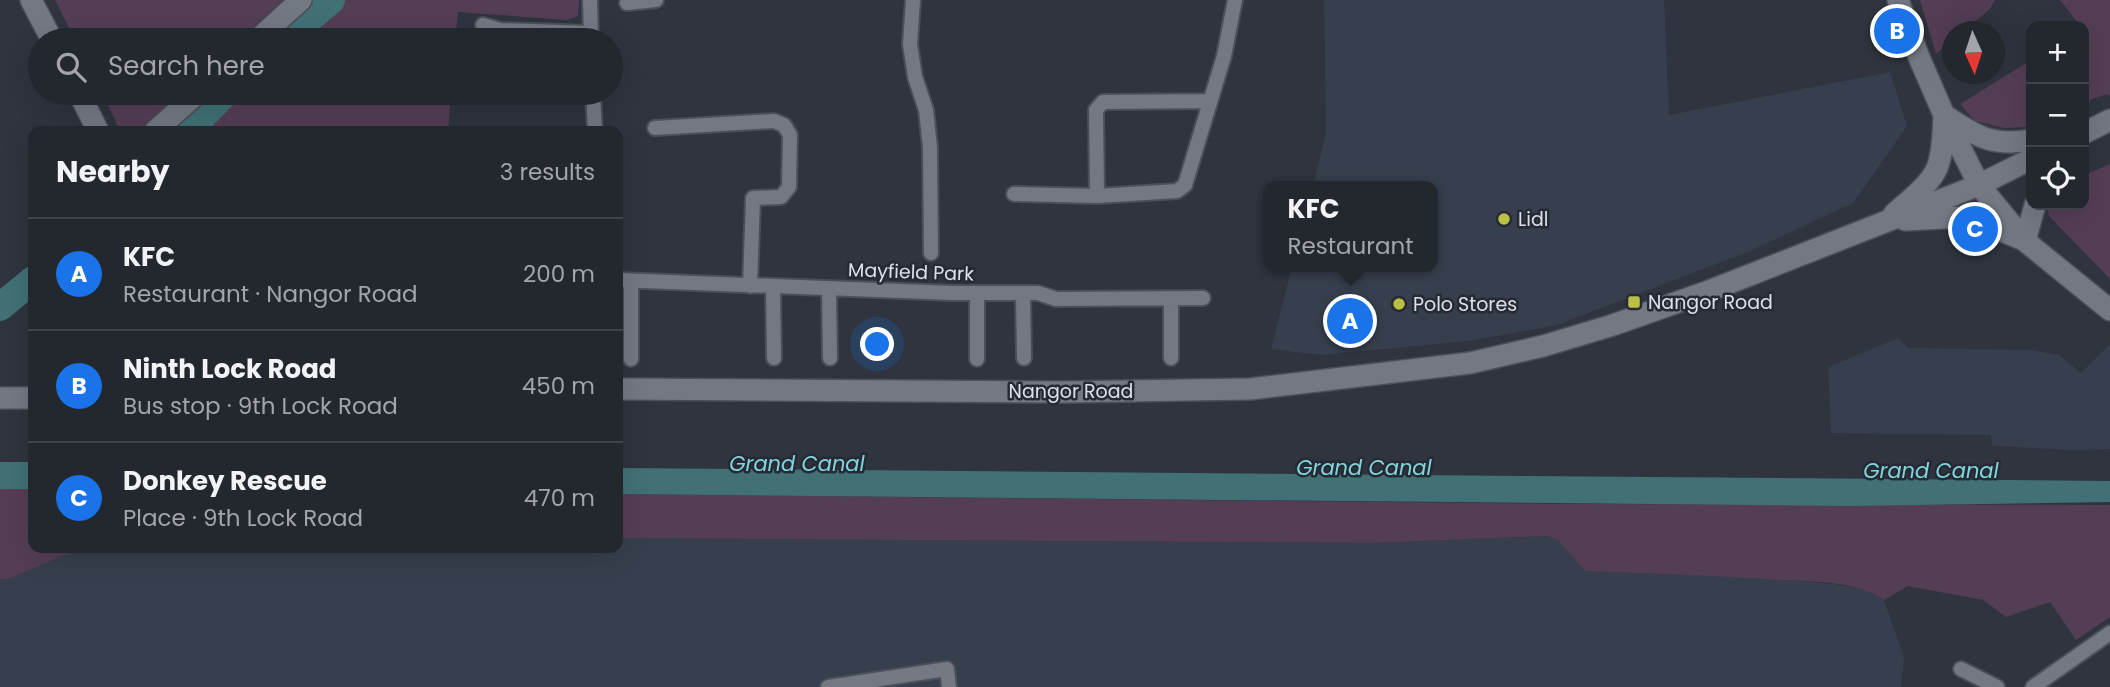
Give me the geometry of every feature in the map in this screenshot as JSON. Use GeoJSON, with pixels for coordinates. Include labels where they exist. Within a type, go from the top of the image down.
{"type":"FeatureCollection","features":[{"type":"Feature","properties":{"kind":"main road"},"geometry":{"type":"LineString","coordinates":[[31,0],[46,28]]}},
{"type":"Feature","properties":{"kind":"main road"},"geometry":{"type":"LineString","coordinates":[[270,28],[301,0]]}},
{"type":"Feature","properties":{"kind":"main road"},"geometry":{"type":"LineString","coordinates":[[1898,0],[1944,115],[1979,185],[2025,241],[2110,310]]}},
{"type":"Feature","properties":{"kind":"main road"},"geometry":{"type":"LineString","coordinates":[[85,105],[96,126]]}},
{"type":"Feature","properties":{"kind":"main road"},"geometry":{"type":"LineString","coordinates":[[161,126],[184,105]]}},
{"type":"Feature","properties":{"kind":"main road"},"geometry":{"type":"LineString","coordinates":[[1944,115],[1988,140],[2003,143],[2026,141]]}},
{"type":"Feature","properties":{"kind":"main road"},"geometry":{"type":"LineString","coordinates":[[1885,222],[1922,188],[1936,170],[1941,156],[1944,115]]}},
{"type":"Feature","properties":{"kind":"main road"},"geometry":{"type":"LineString","coordinates":[[2089,130],[2110,120]]}},
{"type":"Feature","properties":{"kind":"main road","name":"Nangor Road"},"geometry":{"type":"LineString","coordinates":[[623,389],[1064,392],[1250,389],[1470,363],[1613,326],[1979,185],[2026,162]]}},
{"type":"Feature","properties":{"kind":"main road"},"geometry":{"type":"LineString","coordinates":[[2025,241],[2034,210]]}},
{"type":"Feature","properties":{"kind":"main road"},"geometry":{"type":"LineString","coordinates":[[1885,222],[1962,217],[2025,241]]}},
{"type":"Feature","properties":{"kind":"main road"},"geometry":{"type":"LineString","coordinates":[[0,398],[28,398]]}},
{"type":"Feature","properties":{"kind":"street"},"geometry":{"type":"LineString","coordinates":[[590,0],[591,28]]}},
{"type":"Feature","properties":{"kind":"street"},"geometry":{"type":"LineString","coordinates":[[627,3],[656,0]]}},
{"type":"Feature","properties":{"kind":"street"},"geometry":{"type":"LineString","coordinates":[[913,0],[910,44],[915,77],[926,110],[930,147],[931,253]]}},
{"type":"Feature","properties":{"kind":"street"},"geometry":{"type":"LineString","coordinates":[[1014,194],[1097,196],[1177,191],[1185,186],[1224,56],[1235,0]]}},
{"type":"Feature","properties":{"kind":"street"},"geometry":{"type":"LineString","coordinates":[[483,25],[493,28]]}},
{"type":"Feature","properties":{"kind":"street"},"geometry":{"type":"LineString","coordinates":[[1097,196],[1096,110],[1103,102],[1210,101]]}},
{"type":"Feature","properties":{"kind":"street"},"geometry":{"type":"LineString","coordinates":[[594,105],[595,126]]}},
{"type":"Feature","properties":{"kind":"street"},"geometry":{"type":"LineString","coordinates":[[655,128],[774,121],[784,125],[790,135],[789,187],[781,197],[753,198],[750,286]]}},
{"type":"Feature","properties":{"kind":"street"},"geometry":{"type":"LineString","coordinates":[[624,281],[631,359]]}},
{"type":"Feature","properties":{"kind":"street","name":"Mayfield Park"},"geometry":{"type":"LineString","coordinates":[[624,281],[1038,293],[1056,299],[1203,298]]}},
{"type":"Feature","properties":{"kind":"street"},"geometry":{"type":"LineString","coordinates":[[773,287],[774,358]]}},
{"type":"Feature","properties":{"kind":"street"},"geometry":{"type":"LineString","coordinates":[[829,289],[830,358]]}},
{"type":"Feature","properties":{"kind":"street"},"geometry":{"type":"LineString","coordinates":[[977,293],[977,359]]}},
{"type":"Feature","properties":{"kind":"street"},"geometry":{"type":"LineString","coordinates":[[1023,293],[1024,358]]}},
{"type":"Feature","properties":{"kind":"street"},"geometry":{"type":"LineString","coordinates":[[1171,298],[1171,358]]}},
{"type":"Feature","properties":{"kind":"street"},"geometry":{"type":"LineString","coordinates":[[2033,687],[2110,633]]}},
{"type":"Feature","properties":{"kind":"street"},"geometry":{"type":"LineString","coordinates":[[828,687],[947,669],[949,687]]}},
{"type":"Feature","properties":{"kind":"street"},"geometry":{"type":"LineString","coordinates":[[1961,669],[1997,687]]}},
{"type":"Feature","properties":{"kind":"shaded area"},"geometry":{"type":"Polygon","coordinates":[[[55,0],[283,0],[252,28],[69,28],[55,0]]]}},
{"type":"Feature","properties":{"kind":"shaded area"},"geometry":{"type":"Polygon","coordinates":[[[338,0],[579,0],[578,16],[567,20],[458,12],[456,28],[305,28],[338,0]]]}},
{"type":"Feature","properties":{"kind":"shaded area"},"geometry":{"type":"Polygon","coordinates":[[[1324,0],[1664,0],[1669,115],[1890,72],[1907,126],[1853,203],[1750,251],[1557,325],[1469,341],[1321,355],[1271,349],[1291,272],[1438,272],[1438,181],[1314,181],[1326,133],[1324,0]]]}},
{"type":"Feature","properties":{"kind":"shaded area"},"geometry":{"type":"Polygon","coordinates":[[[1920,0],[1995,0],[1989,10],[1976,21],[1942,21],[1942,49],[1936,54],[1920,0]]]}},
{"type":"Feature","properties":{"kind":"shaded area"},"geometry":{"type":"Polygon","coordinates":[[[2060,0],[2110,0],[2110,96],[2107,94],[2090,100],[2089,106],[2089,21],[2076,21],[2060,0]]]}},
{"type":"Feature","properties":{"kind":"shaded area"},"geometry":{"type":"Polygon","coordinates":[[[2026,63],[2026,127],[2004,128],[1975,121],[1960,104],[1992,84],[2005,84],[2005,76],[2026,63]]]}},
{"type":"Feature","properties":{"kind":"shaded area"},"geometry":{"type":"Polygon","coordinates":[[[108,105],[167,105],[144,126],[118,126],[108,105]]]}},
{"type":"Feature","properties":{"kind":"shaded area"},"geometry":{"type":"Polygon","coordinates":[[[221,105],[450,105],[448,126],[202,126],[221,105]]]}},
{"type":"Feature","properties":{"kind":"shaded area"},"geometry":{"type":"Polygon","coordinates":[[[2110,164],[2110,279],[2049,216],[2048,210],[2089,210],[2089,173],[2110,164]]]}},
{"type":"Feature","properties":{"kind":"shaded area"},"geometry":{"type":"Polygon","coordinates":[[[1898,338],[1908,348],[2030,350],[2059,355],[2081,373],[2110,344],[2110,449],[1992,446],[1991,435],[1831,433],[1828,367],[1898,338]]]}},
{"type":"Feature","properties":{"kind":"shaded area"},"geometry":{"type":"Polygon","coordinates":[[[0,462],[28,462],[28,489],[0,489],[0,462]]]}},
{"type":"Feature","properties":{"kind":"shaded area"},"geometry":{"type":"Polygon","coordinates":[[[623,468],[2110,481],[2110,502],[1849,506],[623,494],[623,468]]]}},
{"type":"Feature","properties":{"kind":"shaded area"},"geometry":{"type":"Polygon","coordinates":[[[0,489],[28,489],[28,553],[69,553],[8,579],[0,579],[0,489]]]}},
{"type":"Feature","properties":{"kind":"shaded area"},"geometry":{"type":"Polygon","coordinates":[[[623,494],[1569,504],[2110,505],[2110,617],[2076,640],[2050,602],[2006,617],[1983,600],[1908,586],[1884,600],[1873,593],[1834,583],[1585,571],[1558,540],[1547,536],[1376,543],[623,538],[623,494]]]}},
{"type":"Feature","properties":{"kind":"shaded area"},"geometry":{"type":"Polygon","coordinates":[[[1547,536],[1558,540],[1585,571],[1730,576],[1860,588],[1884,600],[1904,657],[1901,687],[0,687],[0,579],[8,579],[69,553],[623,553],[623,538],[1376,543],[1547,536]]]}},
{"type":"Feature","properties":{"kind":"waterway"},"geometry":{"type":"LineString","coordinates":[[298,28],[331,0]]}},
{"type":"Feature","properties":{"kind":"waterway"},"geometry":{"type":"LineString","coordinates":[[193,126],[213,105]]}},
{"type":"Feature","properties":{"kind":"waterway"},"geometry":{"type":"LineString","coordinates":[[0,307],[28,284]]}},
{"type":"Feature","properties":{"kind":"place","name":"Ninth Lock Road"},"geometry":{"type":"Point","coordinates":[1897,31]}},
{"type":"Feature","properties":{"kind":"place","name":"Lidl"},"geometry":{"type":"Point","coordinates":[1504,219]}},
{"type":"Feature","properties":{"kind":"place","name":"Donkey Rescue"},"geometry":{"type":"Point","coordinates":[1975,229]}},
{"type":"Feature","properties":{"kind":"place","name":"Nangor Road"},"geometry":{"type":"Point","coordinates":[1634,302]}},
{"type":"Feature","properties":{"kind":"place","name":"Polo Stores"},"geometry":{"type":"Point","coordinates":[1399,304]}},
{"type":"Feature","properties":{"kind":"place","name":"KFC"},"geometry":{"type":"Point","coordinates":[1350,321]}},
{"type":"Feature","properties":{"kind":"water label","name":"Grand Canal"},"geometry":{"type":"Point","coordinates":[797,463]}},
{"type":"Feature","properties":{"kind":"water label","name":"Grand Canal"},"geometry":{"type":"Point","coordinates":[1364,467]}},
{"type":"Feature","properties":{"kind":"water label","name":"Grand Canal"},"geometry":{"type":"Point","coordinates":[1931,470]}}]}
